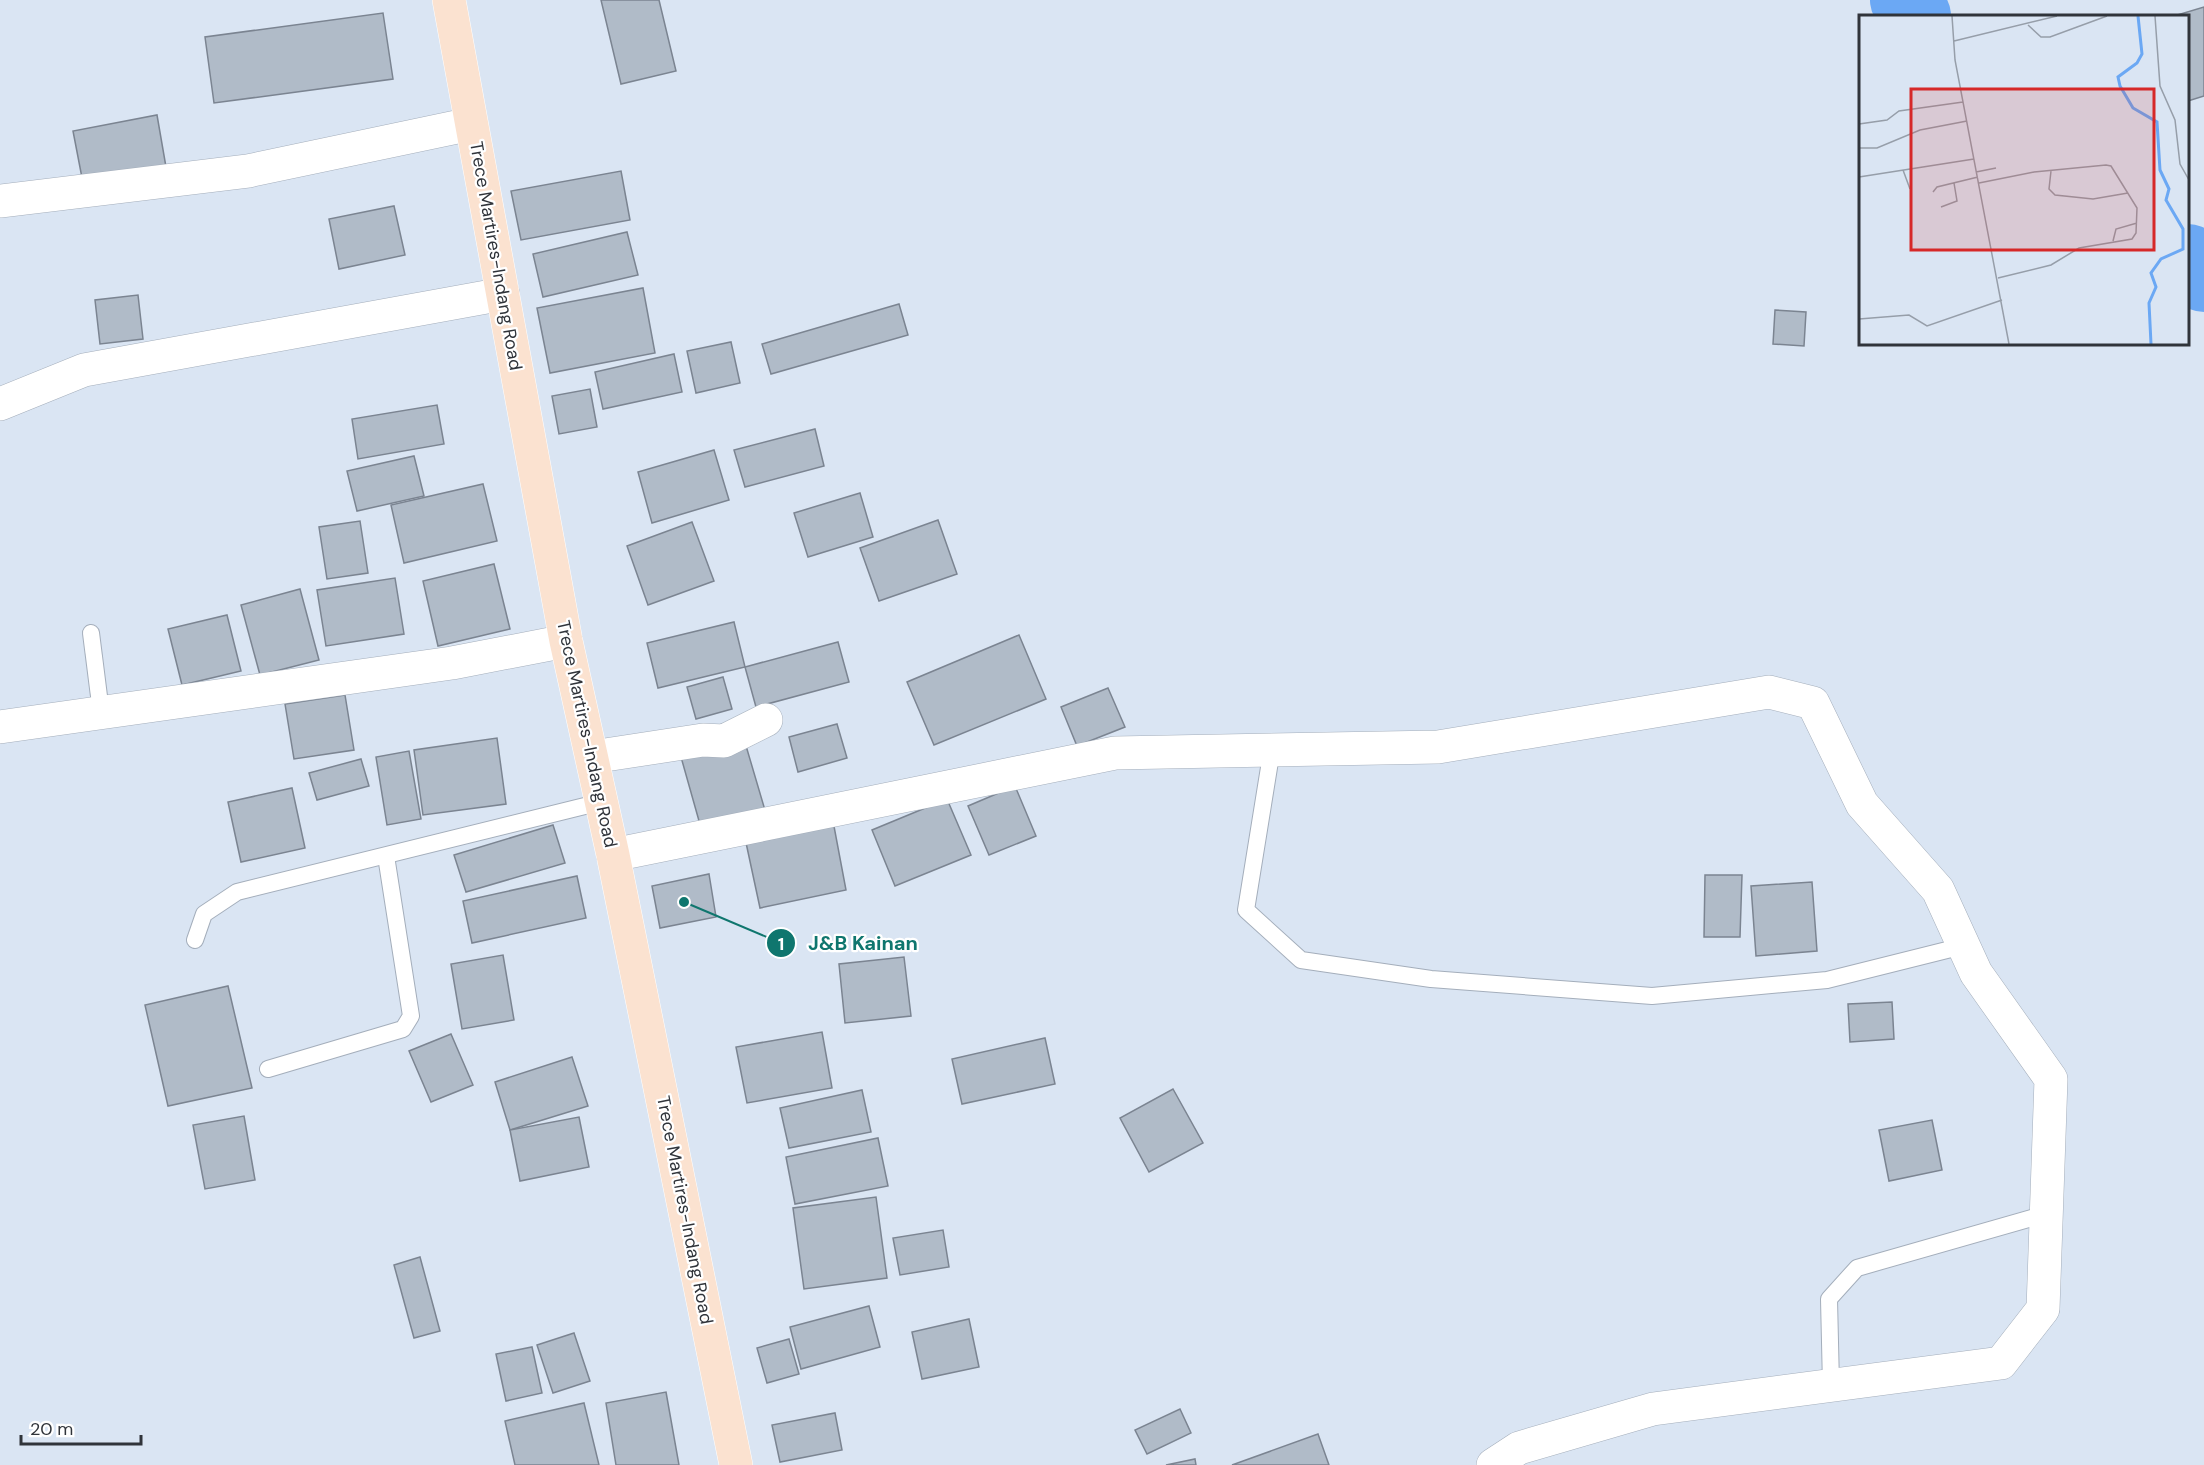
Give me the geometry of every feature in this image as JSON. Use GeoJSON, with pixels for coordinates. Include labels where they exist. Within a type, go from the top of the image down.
{"type":"FeatureCollection","features":[{"type":"Feature","properties":{"kind":"main road","name":"Trece Martires-Indang Road"},"geometry":{"type":"LineString","coordinates":[[448,0],[566,641],[613,855],[736,1465]]}},
{"type":"Feature","properties":{"kind":"street"},"geometry":{"type":"LineString","coordinates":[[0,201],[248,171],[471,124]]}},
{"type":"Feature","properties":{"kind":"street"},"geometry":{"type":"LineString","coordinates":[[0,404],[84,370],[503,294]]}},
{"type":"Feature","properties":{"kind":"street"},"geometry":{"type":"LineString","coordinates":[[0,727],[452,663],[566,641]]}},
{"type":"Feature","properties":{"kind":"street"},"geometry":{"type":"LineString","coordinates":[[613,855],[1115,753],[1438,747],[1769,692],[1813,703],[1862,804],[1938,890],[1976,973],[2051,1079],[2043,1309],[2001,1363],[1653,1408],[1519,1448],[1492,1465]]}},
{"type":"Feature","properties":{"kind":"street"},"geometry":{"type":"LineString","coordinates":[[592,756],[704,740],[724,741],[765,720]]}},
{"type":"Feature","properties":{"kind":"lane"},"geometry":{"type":"LineString","coordinates":[[91,633],[101,712]]}},
{"type":"Feature","properties":{"kind":"lane"},"geometry":{"type":"LineString","coordinates":[[1272,749],[1246,910],[1301,960],[1431,979],[1652,996],[1827,980],[1963,946]]}},
{"type":"Feature","properties":{"kind":"lane"},"geometry":{"type":"LineString","coordinates":[[195,940],[204,914],[237,892],[601,802]]}},
{"type":"Feature","properties":{"kind":"lane"},"geometry":{"type":"LineString","coordinates":[[268,1069],[404,1029],[411,1016],[386,856]]}},
{"type":"Feature","properties":{"kind":"lane"},"geometry":{"type":"LineString","coordinates":[[1831,1385],[1829,1299],[1857,1268],[2046,1214]]}},
{"type":"Feature","properties":{"kind":"building"},"geometry":{"type":"Polygon","coordinates":[[[601,0],[659,0],[676,71],[621,84],[601,0]]]}},
{"type":"Feature","properties":{"kind":"building"},"geometry":{"type":"Polygon","coordinates":[[[2204,7],[2204,96],[2189,101],[2189,15],[2177,15],[2204,7]]]}},
{"type":"Feature","properties":{"kind":"building"},"geometry":{"type":"Polygon","coordinates":[[[383,13],[393,79],[214,103],[205,37],[383,13]]]}},
{"type":"Feature","properties":{"kind":"building"},"geometry":{"type":"Polygon","coordinates":[[[157,115],[166,167],[83,183],[73,131],[157,115]]]}},
{"type":"Feature","properties":{"kind":"building"},"geometry":{"type":"Polygon","coordinates":[[[621,171],[630,220],[521,240],[511,191],[621,171]]]}},
{"type":"Feature","properties":{"kind":"building"},"geometry":{"type":"Polygon","coordinates":[[[394,206],[405,255],[339,269],[329,219],[394,206]]]}},
{"type":"Feature","properties":{"kind":"building"},"geometry":{"type":"Polygon","coordinates":[[[627,232],[638,275],[543,297],[533,254],[627,232]]]}},
{"type":"Feature","properties":{"kind":"building"},"geometry":{"type":"Polygon","coordinates":[[[643,288],[655,353],[550,373],[537,308],[643,288]]]}},
{"type":"Feature","properties":{"kind":"building"},"geometry":{"type":"Polygon","coordinates":[[[138,295],[143,339],[100,344],[95,300],[138,295]]]}},
{"type":"Feature","properties":{"kind":"building"},"geometry":{"type":"Polygon","coordinates":[[[899,304],[908,335],[771,374],[762,344],[899,304]]]}},
{"type":"Feature","properties":{"kind":"building"},"geometry":{"type":"Polygon","coordinates":[[[1775,310],[1806,312],[1804,346],[1773,344],[1775,310]]]}},
{"type":"Feature","properties":{"kind":"building"},"geometry":{"type":"Polygon","coordinates":[[[731,342],[740,383],[696,393],[687,351],[731,342]]]}},
{"type":"Feature","properties":{"kind":"building"},"geometry":{"type":"Polygon","coordinates":[[[674,354],[682,392],[603,409],[595,372],[674,354]]]}},
{"type":"Feature","properties":{"kind":"building"},"geometry":{"type":"Polygon","coordinates":[[[590,389],[597,427],[559,434],[552,396],[590,389]]]}},
{"type":"Feature","properties":{"kind":"building"},"geometry":{"type":"Polygon","coordinates":[[[437,405],[444,444],[358,459],[352,419],[437,405]]]}},
{"type":"Feature","properties":{"kind":"building"},"geometry":{"type":"Polygon","coordinates":[[[815,429],[824,466],[745,487],[734,450],[815,429]]]}},
{"type":"Feature","properties":{"kind":"building"},"geometry":{"type":"Polygon","coordinates":[[[714,450],[729,500],[652,523],[638,472],[714,450]]]}},
{"type":"Feature","properties":{"kind":"building"},"geometry":{"type":"Polygon","coordinates":[[[414,456],[424,496],[357,511],[347,471],[414,456]]]}},
{"type":"Feature","properties":{"kind":"building"},"geometry":{"type":"Polygon","coordinates":[[[483,484],[497,541],[404,563],[391,505],[483,484]]]}},
{"type":"Feature","properties":{"kind":"building"},"geometry":{"type":"Polygon","coordinates":[[[860,493],[873,537],[808,557],[794,513],[860,493]]]}},
{"type":"Feature","properties":{"kind":"building"},"geometry":{"type":"Polygon","coordinates":[[[938,520],[957,574],[879,601],[860,548],[938,520]]]}},
{"type":"Feature","properties":{"kind":"building"},"geometry":{"type":"Polygon","coordinates":[[[360,521],[368,573],[327,579],[319,527],[360,521]]]}},
{"type":"Feature","properties":{"kind":"building"},"geometry":{"type":"Polygon","coordinates":[[[692,522],[714,581],[648,605],[627,546],[692,522]]]}},
{"type":"Feature","properties":{"kind":"building"},"geometry":{"type":"Polygon","coordinates":[[[494,564],[510,629],[438,646],[423,581],[494,564]]]}},
{"type":"Feature","properties":{"kind":"building"},"geometry":{"type":"Polygon","coordinates":[[[395,578],[404,634],[326,646],[317,590],[395,578]]]}},
{"type":"Feature","properties":{"kind":"building"},"geometry":{"type":"Polygon","coordinates":[[[300,589],[319,660],[260,675],[241,605],[300,589]]]}},
{"type":"Feature","properties":{"kind":"building"},"geometry":{"type":"Polygon","coordinates":[[[227,615],[241,671],[182,685],[168,629],[227,615]]]}},
{"type":"Feature","properties":{"kind":"building"},"geometry":{"type":"Polygon","coordinates":[[[734,622],[745,667],[658,688],[647,643],[734,622]]]}},
{"type":"Feature","properties":{"kind":"building"},"geometry":{"type":"Polygon","coordinates":[[[1019,635],[1046,699],[934,745],[907,682],[1019,635]]]}},
{"type":"Feature","properties":{"kind":"building"},"geometry":{"type":"Polygon","coordinates":[[[838,642],[849,682],[756,707],[745,667],[838,642]]]}},
{"type":"Feature","properties":{"kind":"building"},"geometry":{"type":"Polygon","coordinates":[[[723,677],[732,709],[696,719],[687,687],[723,677]]]}},
{"type":"Feature","properties":{"kind":"building"},"geometry":{"type":"Polygon","coordinates":[[[1108,688],[1125,727],[1077,746],[1061,707],[1108,688]]]}},
{"type":"Feature","properties":{"kind":"building"},"geometry":{"type":"Polygon","coordinates":[[[345,695],[354,750],[294,759],[285,704],[345,695]]]}},
{"type":"Feature","properties":{"kind":"building"},"geometry":{"type":"Polygon","coordinates":[[[837,724],[847,758],[798,772],[789,737],[837,724]]]}},
{"type":"Feature","properties":{"kind":"building"},"geometry":{"type":"Polygon","coordinates":[[[497,738],[506,804],[423,815],[414,750],[497,738]]]}},
{"type":"Feature","properties":{"kind":"building"},"geometry":{"type":"Polygon","coordinates":[[[744,739],[767,817],[703,835],[681,757],[744,739]]]}},
{"type":"Feature","properties":{"kind":"building"},"geometry":{"type":"Polygon","coordinates":[[[409,751],[421,819],[387,825],[376,757],[409,751]]]}},
{"type":"Feature","properties":{"kind":"building"},"geometry":{"type":"Polygon","coordinates":[[[361,759],[369,786],[317,800],[309,773],[361,759]]]}},
{"type":"Feature","properties":{"kind":"building"},"geometry":{"type":"Polygon","coordinates":[[[1015,786],[1036,836],[989,855],[968,806],[1015,786]]]}},
{"type":"Feature","properties":{"kind":"building"},"geometry":{"type":"Polygon","coordinates":[[[292,788],[305,848],[241,862],[228,802],[292,788]]]}},
{"type":"Feature","properties":{"kind":"building"},"geometry":{"type":"Polygon","coordinates":[[[947,799],[971,855],[895,886],[872,830],[947,799]]]}},
{"type":"Feature","properties":{"kind":"building"},"geometry":{"type":"Polygon","coordinates":[[[833,821],[846,890],[760,908],[745,838],[833,821]]]}},
{"type":"Feature","properties":{"kind":"building"},"geometry":{"type":"Polygon","coordinates":[[[553,825],[565,863],[466,892],[454,855],[553,825]]]}},
{"type":"Feature","properties":{"kind":"building"},"geometry":{"type":"Polygon","coordinates":[[[709,874],[716,917],[660,928],[652,886],[709,874]]]}},
{"type":"Feature","properties":{"kind":"building"},"geometry":{"type":"Polygon","coordinates":[[[1705,875],[1742,875],[1740,937],[1704,937],[1705,875]]]}},
{"type":"Feature","properties":{"kind":"building"},"geometry":{"type":"Polygon","coordinates":[[[577,876],[586,918],[472,943],[463,901],[577,876]]]}},
{"type":"Feature","properties":{"kind":"building"},"geometry":{"type":"Polygon","coordinates":[[[1812,882],[1817,951],[1756,956],[1751,886],[1812,882]]]}},
{"type":"Feature","properties":{"kind":"building"},"geometry":{"type":"Polygon","coordinates":[[[503,955],[514,1020],[462,1029],[451,964],[503,955]]]}},
{"type":"Feature","properties":{"kind":"building"},"geometry":{"type":"Polygon","coordinates":[[[904,957],[911,1016],[845,1023],[839,964],[904,957]]]}},
{"type":"Feature","properties":{"kind":"building"},"geometry":{"type":"Polygon","coordinates":[[[228,986],[252,1088],[168,1106],[145,1005],[228,986]]]}},
{"type":"Feature","properties":{"kind":"building"},"geometry":{"type":"Polygon","coordinates":[[[1892,1002],[1894,1039],[1850,1042],[1848,1004],[1892,1002]]]}},
{"type":"Feature","properties":{"kind":"building"},"geometry":{"type":"Polygon","coordinates":[[[822,1032],[832,1088],[747,1103],[736,1047],[822,1032]]]}},
{"type":"Feature","properties":{"kind":"building"},"geometry":{"type":"Polygon","coordinates":[[[451,1034],[473,1085],[431,1102],[409,1051],[451,1034]]]}},
{"type":"Feature","properties":{"kind":"building"},"geometry":{"type":"Polygon","coordinates":[[[1045,1038],[1055,1084],[962,1104],[952,1059],[1045,1038]]]}},
{"type":"Feature","properties":{"kind":"building"},"geometry":{"type":"Polygon","coordinates":[[[572,1057],[588,1106],[510,1130],[495,1082],[572,1057]]]}},
{"type":"Feature","properties":{"kind":"building"},"geometry":{"type":"Polygon","coordinates":[[[1173,1089],[1203,1143],[1149,1172],[1120,1118],[1173,1089]]]}},
{"type":"Feature","properties":{"kind":"building"},"geometry":{"type":"Polygon","coordinates":[[[862,1090],[871,1132],[789,1148],[780,1108],[862,1090]]]}},
{"type":"Feature","properties":{"kind":"building"},"geometry":{"type":"Polygon","coordinates":[[[244,1116],[255,1180],[205,1189],[193,1125],[244,1116]]]}},
{"type":"Feature","properties":{"kind":"building"},"geometry":{"type":"Polygon","coordinates":[[[579,1117],[589,1167],[520,1181],[510,1130],[579,1117]]]}},
{"type":"Feature","properties":{"kind":"building"},"geometry":{"type":"Polygon","coordinates":[[[1932,1120],[1942,1170],[1889,1181],[1879,1130],[1932,1120]]]}},
{"type":"Feature","properties":{"kind":"building"},"geometry":{"type":"Polygon","coordinates":[[[878,1138],[888,1186],[795,1204],[786,1157],[878,1138]]]}},
{"type":"Feature","properties":{"kind":"building"},"geometry":{"type":"Polygon","coordinates":[[[876,1197],[887,1278],[804,1289],[793,1208],[876,1197]]]}},
{"type":"Feature","properties":{"kind":"building"},"geometry":{"type":"Polygon","coordinates":[[[943,1230],[949,1267],[900,1275],[893,1238],[943,1230]]]}},
{"type":"Feature","properties":{"kind":"building"},"geometry":{"type":"Polygon","coordinates":[[[420,1257],[440,1331],[414,1338],[394,1265],[420,1257]]]}},
{"type":"Feature","properties":{"kind":"building"},"geometry":{"type":"Polygon","coordinates":[[[869,1306],[880,1347],[801,1369],[790,1327],[869,1306]]]}},
{"type":"Feature","properties":{"kind":"building"},"geometry":{"type":"Polygon","coordinates":[[[969,1319],[979,1367],[922,1379],[912,1332],[969,1319]]]}},
{"type":"Feature","properties":{"kind":"building"},"geometry":{"type":"Polygon","coordinates":[[[574,1333],[590,1381],[553,1393],[537,1345],[574,1333]]]}},
{"type":"Feature","properties":{"kind":"building"},"geometry":{"type":"Polygon","coordinates":[[[789,1339],[799,1374],[767,1383],[757,1348],[789,1339]]]}},
{"type":"Feature","properties":{"kind":"building"},"geometry":{"type":"Polygon","coordinates":[[[532,1347],[542,1393],[506,1401],[496,1354],[532,1347]]]}},
{"type":"Feature","properties":{"kind":"building"},"geometry":{"type":"Polygon","coordinates":[[[666,1392],[679,1465],[616,1465],[606,1403],[666,1392]]]}},
{"type":"Feature","properties":{"kind":"building"},"geometry":{"type":"Polygon","coordinates":[[[584,1403],[599,1465],[515,1465],[505,1421],[584,1403]]]}},
{"type":"Feature","properties":{"kind":"building"},"geometry":{"type":"Polygon","coordinates":[[[1180,1409],[1191,1433],[1147,1454],[1135,1430],[1180,1409]]]}},
{"type":"Feature","properties":{"kind":"building"},"geometry":{"type":"Polygon","coordinates":[[[835,1413],[842,1450],[780,1462],[772,1425],[835,1413]]]}},
{"type":"Feature","properties":{"kind":"building"},"geometry":{"type":"Polygon","coordinates":[[[1318,1434],[1329,1465],[1232,1465],[1318,1434]]]}},
{"type":"Feature","properties":{"kind":"building"},"geometry":{"type":"Polygon","coordinates":[[[1195,1459],[1196,1465],[1166,1465],[1195,1459]]]}},
{"type":"Feature","properties":{"kind":"waterway"},"geometry":{"type":"LineString","coordinates":[[1906,0],[1914,15]]}},
{"type":"Feature","properties":{"kind":"waterway"},"geometry":{"type":"LineString","coordinates":[[2189,261],[2204,276]]}},
{"type":"Feature","properties":{"kind":"place","name":"J&B Kainan"},"geometry":{"type":"Point","coordinates":[684,902]}}]}
